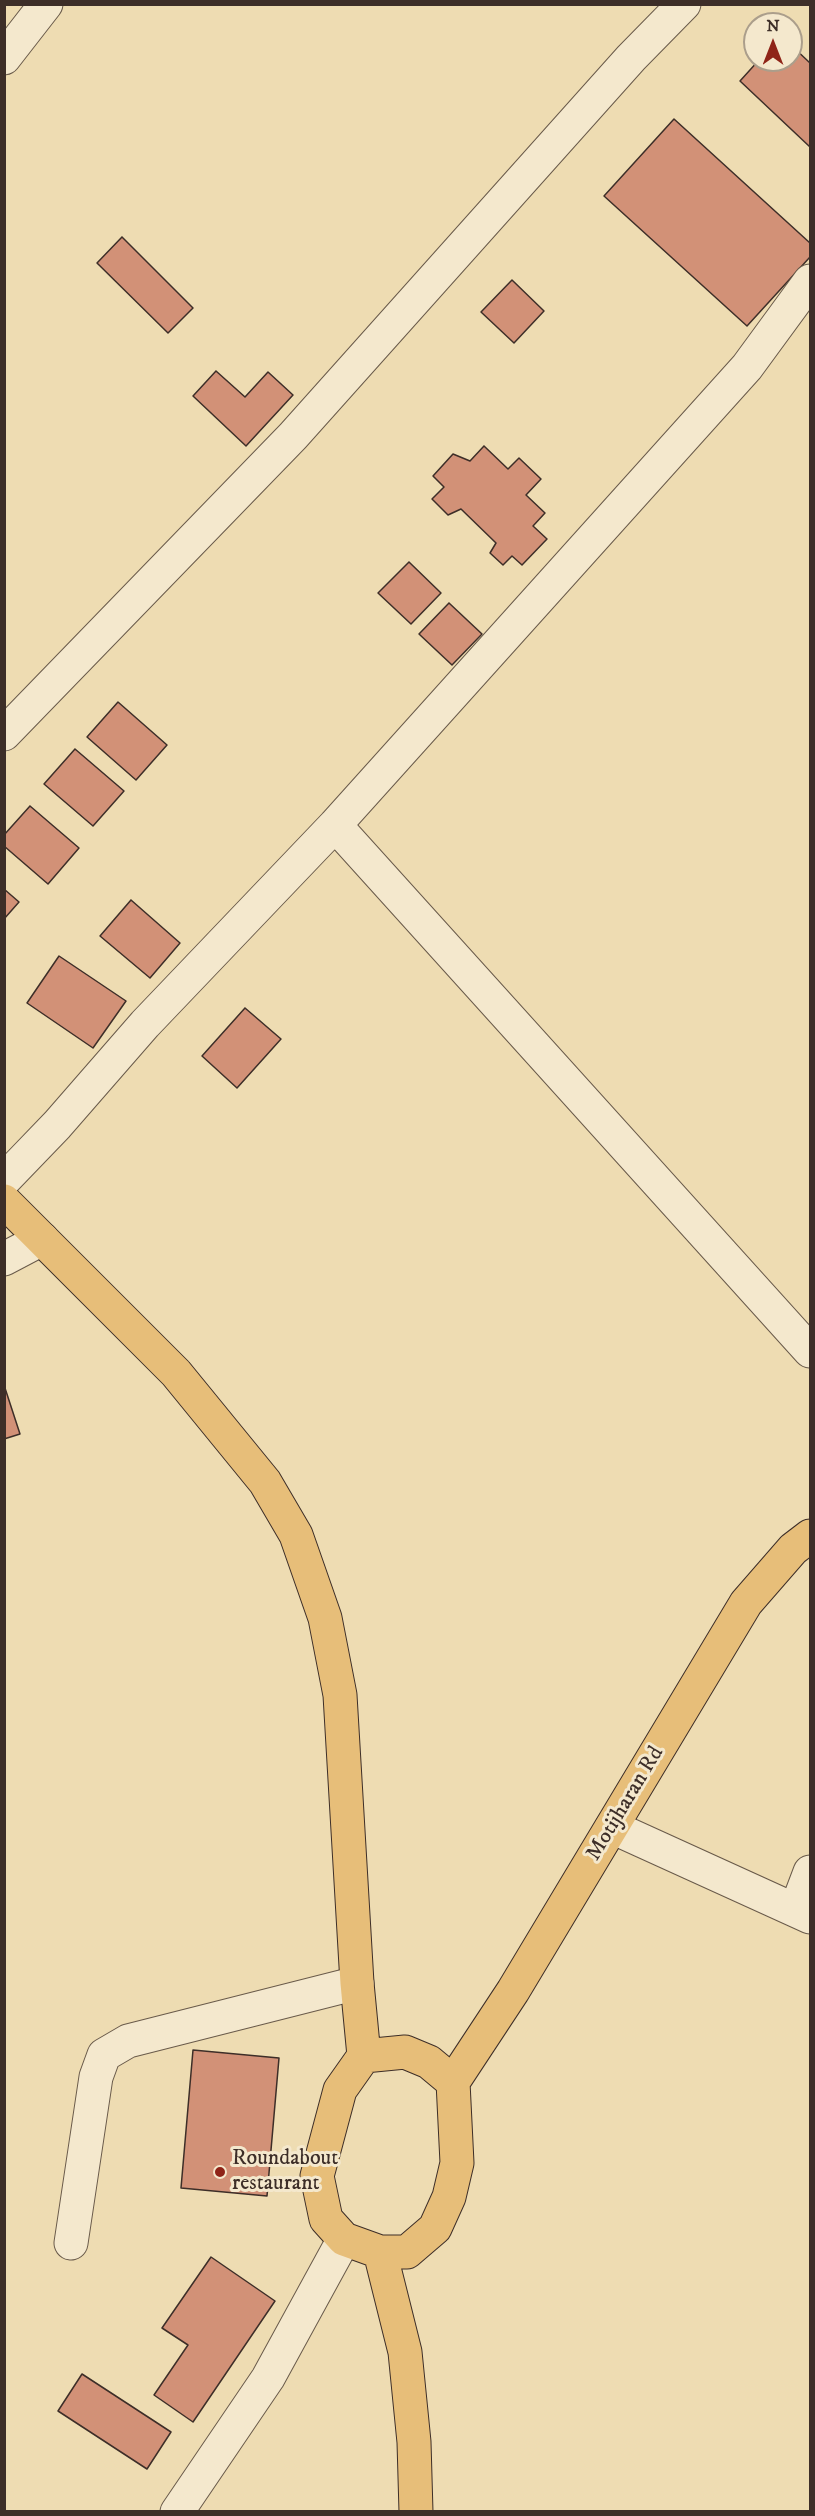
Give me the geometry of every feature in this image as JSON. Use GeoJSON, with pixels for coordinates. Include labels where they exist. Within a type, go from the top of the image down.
{"type":"FeatureCollection","features":[{"type":"Feature","properties":{"kind":"main road"},"geometry":{"type":"LineString","coordinates":[[4,1201],[176,1373],[266,1482],[296,1535],[325,1618],[340,1695],[357,1983],[364,2056],[340,2090],[317,2176],[326,2219],[344,2239],[380,2252],[407,2252],[435,2228],[450,2197],[457,2163],[453,2082],[429,2062],[405,2052],[364,2056]]}},
{"type":"Feature","properties":{"kind":"main road","name":"Motijharan Rd"},"geometry":{"type":"LineString","coordinates":[[453,2082],[513,1991],[746,1603],[793,1550],[810,1536]]}},
{"type":"Feature","properties":{"kind":"main road"},"geometry":{"type":"LineString","coordinates":[[380,2252],[405,2352],[414,2442],[416,2511]]}},
{"type":"Feature","properties":{"kind":"street"},"geometry":{"type":"LineString","coordinates":[[4,58],[46,4]]}},
{"type":"Feature","properties":{"kind":"street"},"geometry":{"type":"LineString","coordinates":[[4,734],[293,436],[631,58],[684,4]]}},
{"type":"Feature","properties":{"kind":"street"},"geometry":{"type":"LineString","coordinates":[[4,1179],[57,1125],[145,1024],[335,825],[747,367],[810,281]]}},
{"type":"Feature","properties":{"kind":"street"},"geometry":{"type":"LineString","coordinates":[[335,825],[810,1351]]}},
{"type":"Feature","properties":{"kind":"street"},"geometry":{"type":"LineString","coordinates":[[4,1259],[42,1239]]}},
{"type":"Feature","properties":{"kind":"street"},"geometry":{"type":"LineString","coordinates":[[612,1827],[803,1913],[810,1872]]}},
{"type":"Feature","properties":{"kind":"street"},"geometry":{"type":"LineString","coordinates":[[71,2243],[96,2077],[104,2055],[128,2041],[357,1983]]}},
{"type":"Feature","properties":{"kind":"street"},"geometry":{"type":"LineString","coordinates":[[177,2511],[268,2378],[344,2239]]}},
{"type":"Feature","properties":{"kind":"building"},"geometry":{"type":"Polygon","coordinates":[[[803,56],[810,63],[810,147],[740,81],[748,72],[803,72],[803,56]]]}},
{"type":"Feature","properties":{"kind":"building"},"geometry":{"type":"Polygon","coordinates":[[[674,119],[810,243],[810,257],[747,326],[604,196],[674,119]]]}},
{"type":"Feature","properties":{"kind":"building"},"geometry":{"type":"Polygon","coordinates":[[[122,237],[193,308],[168,333],[97,263],[122,237]]]}},
{"type":"Feature","properties":{"kind":"building"},"geometry":{"type":"Polygon","coordinates":[[[512,280],[544,311],[514,343],[481,312],[512,280]]]}},
{"type":"Feature","properties":{"kind":"building"},"geometry":{"type":"Polygon","coordinates":[[[216,371],[245,397],[268,372],[293,395],[246,446],[193,396],[216,371]]]}},
{"type":"Feature","properties":{"kind":"building"},"geometry":{"type":"Polygon","coordinates":[[[484,446],[508,469],[519,458],[541,479],[526,495],[545,513],[533,526],[547,539],[522,565],[512,556],[503,565],[490,553],[496,543],[461,509],[448,515],[432,499],[444,487],[433,476],[453,454],[470,461],[484,446]]]}},
{"type":"Feature","properties":{"kind":"building"},"geometry":{"type":"Polygon","coordinates":[[[409,562],[441,593],[411,624],[378,593],[409,562]]]}},
{"type":"Feature","properties":{"kind":"building"},"geometry":{"type":"Polygon","coordinates":[[[449,603],[482,634],[452,665],[419,634],[449,603]]]}},
{"type":"Feature","properties":{"kind":"building"},"geometry":{"type":"Polygon","coordinates":[[[118,702],[167,745],[136,780],[87,737],[118,702]]]}},
{"type":"Feature","properties":{"kind":"building"},"geometry":{"type":"Polygon","coordinates":[[[75,749],[124,791],[93,826],[44,784],[75,749]]]}},
{"type":"Feature","properties":{"kind":"building"},"geometry":{"type":"Polygon","coordinates":[[[30,806],[79,848],[48,884],[4,846],[4,835],[30,806]]]}},
{"type":"Feature","properties":{"kind":"building"},"geometry":{"type":"Polygon","coordinates":[[[4,889],[19,902],[4,919],[4,889]]]}},
{"type":"Feature","properties":{"kind":"building"},"geometry":{"type":"Polygon","coordinates":[[[131,900],[180,943],[150,978],[100,936],[131,900]]]}},
{"type":"Feature","properties":{"kind":"building"},"geometry":{"type":"Polygon","coordinates":[[[59,956],[126,1001],[93,1048],[27,1003],[59,956]]]}},
{"type":"Feature","properties":{"kind":"building"},"geometry":{"type":"Polygon","coordinates":[[[245,1008],[281,1039],[237,1088],[202,1056],[245,1008]]]}},
{"type":"Feature","properties":{"kind":"building"},"geometry":{"type":"Polygon","coordinates":[[[4,1385],[20,1434],[4,1439],[4,1385]]]}},
{"type":"Feature","properties":{"kind":"building"},"geometry":{"type":"Polygon","coordinates":[[[193,2050],[279,2058],[267,2196],[181,2188],[193,2050]]]}},
{"type":"Feature","properties":{"kind":"building"},"geometry":{"type":"Polygon","coordinates":[[[211,2257],[275,2301],[193,2422],[154,2395],[188,2345],[162,2328],[211,2257]]]}},
{"type":"Feature","properties":{"kind":"building"},"geometry":{"type":"Polygon","coordinates":[[[82,2374],[171,2432],[147,2469],[58,2411],[82,2374]]]}},
{"type":"Feature","properties":{"kind":"place","name":"Roundabout restaurant"},"geometry":{"type":"Point","coordinates":[220,2172]}}]}
